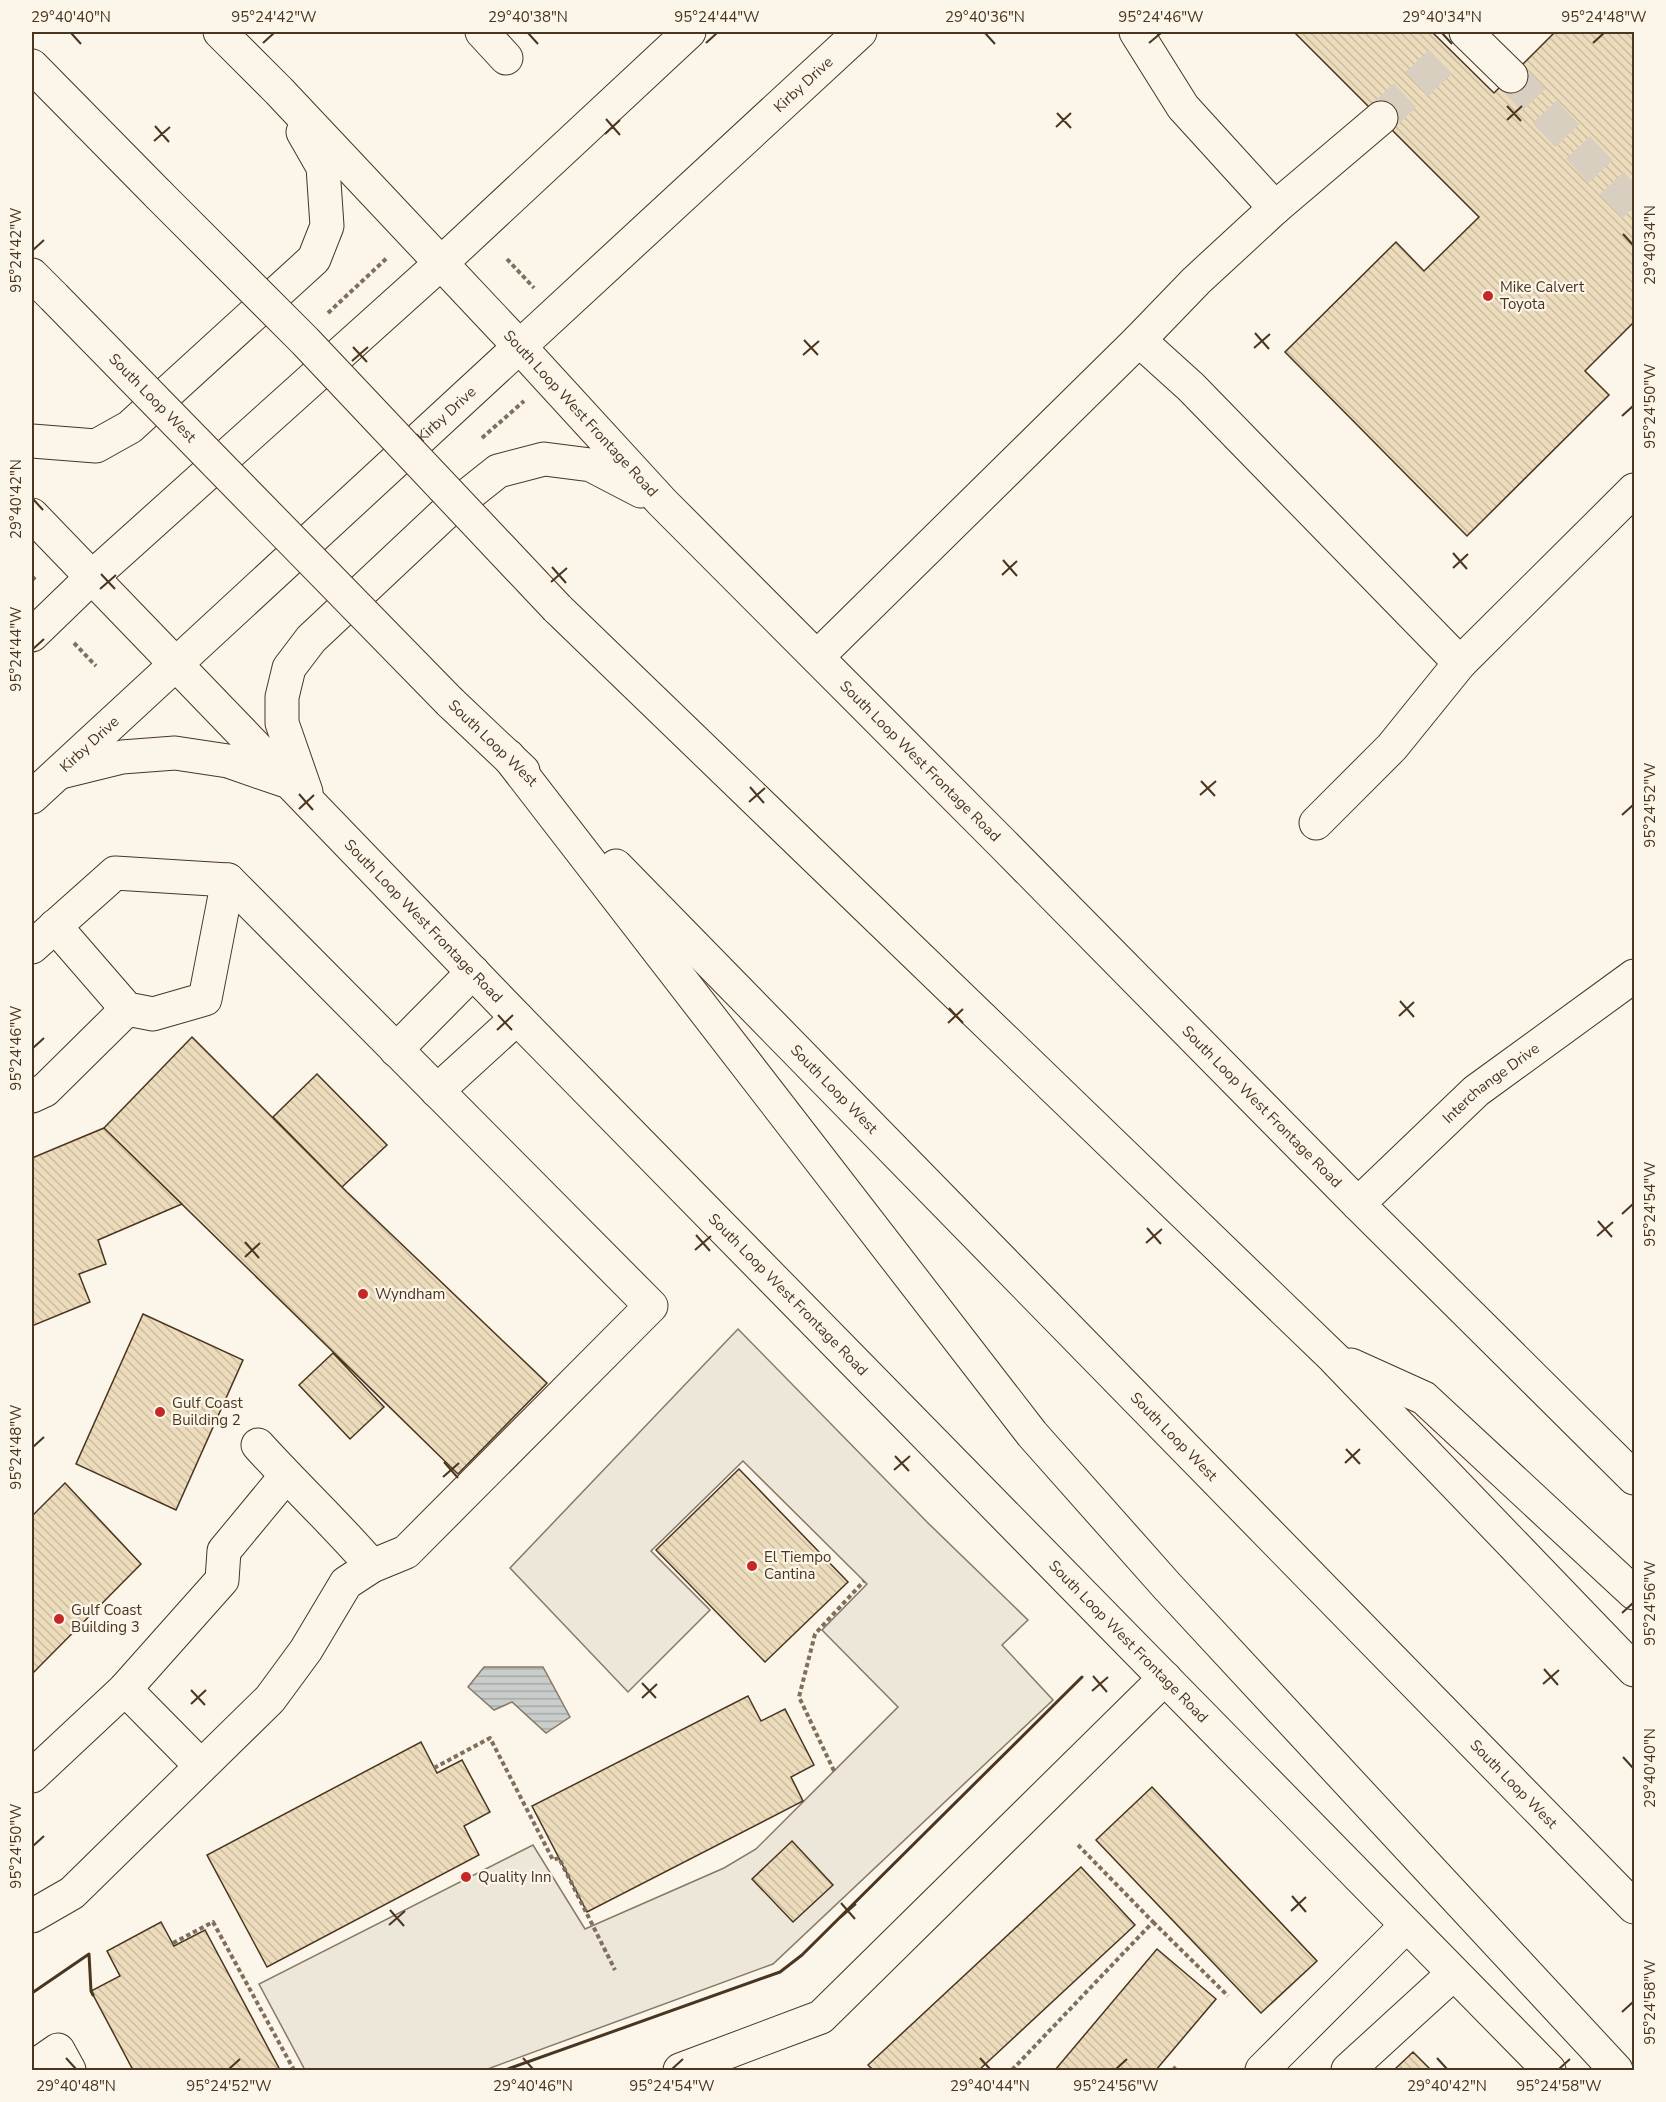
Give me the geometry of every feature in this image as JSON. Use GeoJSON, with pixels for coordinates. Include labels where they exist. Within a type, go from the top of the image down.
{"type":"FeatureCollection","features":[{"type":"Feature","properties":{"kind":"main road","name":"South Loop West Frontage Road"},"geometry":{"type":"LineString","coordinates":[[220,32],[279,91],[519,346],[662,502],[1358,1203],[1635,1478]]}},
{"type":"Feature","properties":{"kind":"main road"},"geometry":{"type":"LineString","coordinates":[[482,32],[506,58]]}},
{"type":"Feature","properties":{"kind":"main road"},"geometry":{"type":"LineString","coordinates":[[32,635],[92,577],[440,264],[689,32]]}},
{"type":"Feature","properties":{"kind":"main road","name":"Kirby Drive"},"geometry":{"type":"LineString","coordinates":[[32,797],[860,32]]}},
{"type":"Feature","properties":{"kind":"main road"},"geometry":{"type":"LineString","coordinates":[[1136,32],[1182,107],[1275,208]]}},
{"type":"Feature","properties":{"kind":"main road"},"geometry":{"type":"LineString","coordinates":[[1469,33],[1511,75]]}},
{"type":"Feature","properties":{"kind":"main road"},"geometry":{"type":"LineString","coordinates":[[34,65],[159,195],[305,341],[557,608],[1334,1358],[1635,1670]]}},
{"type":"Feature","properties":{"kind":"main road"},"geometry":{"type":"LineString","coordinates":[[32,441],[96,446],[130,427],[315,259],[327,226],[323,167],[279,91]]}},
{"type":"Feature","properties":{"kind":"main road"},"geometry":{"type":"LineString","coordinates":[[817,657],[1196,281],[1275,208],[1380,118]]}},
{"type":"Feature","properties":{"kind":"main road","name":"South Loop West"},"geometry":{"type":"LineString","coordinates":[[32,275],[450,702],[508,756],[1635,1907]]}},
{"type":"Feature","properties":{"kind":"main road"},"geometry":{"type":"LineString","coordinates":[[1139,340],[1191,387],[1460,663]]}},
{"type":"Feature","properties":{"kind":"main road"},"geometry":{"type":"LineString","coordinates":[[300,793],[282,723],[282,697],[289,668],[311,639],[444,514],[498,471],[544,459],[591,465],[662,502]]}},
{"type":"Feature","properties":{"kind":"main road"},"geometry":{"type":"LineString","coordinates":[[1316,823],[1392,747],[1460,663],[1635,490]]}},
{"type":"Feature","properties":{"kind":"main road","name":"South Loop West Frontage Road"},"geometry":{"type":"LineString","coordinates":[[32,515],[517,1018],[1549,2070]]}},
{"type":"Feature","properties":{"kind":"main road"},"geometry":{"type":"LineString","coordinates":[[58,773],[122,757],[175,753],[228,761],[300,793]]}},
{"type":"Feature","properties":{"kind":"main road"},"geometry":{"type":"LineString","coordinates":[[508,756],[1032,1434],[1167,1586],[1616,2070]]}},
{"type":"Feature","properties":{"kind":"main road"},"geometry":{"type":"LineString","coordinates":[[32,947],[115,873],[228,880],[651,1306],[406,1552],[372,1566],[346,1583],[306,1650],[270,1699],[72,1893],[32,1916]]}},
{"type":"Feature","properties":{"kind":"main road"},"geometry":{"type":"LineString","coordinates":[[56,926],[127,1009],[153,1014],[205,999],[228,880]]}},
{"type":"Feature","properties":{"kind":"main road"},"geometry":{"type":"LineString","coordinates":[[396,1050],[473,972]]}},
{"type":"Feature","properties":{"kind":"main road","name":"Interchange Drive"},"geometry":{"type":"LineString","coordinates":[[1358,1203],[1476,1091],[1635,976]]}},
{"type":"Feature","properties":{"kind":"main road"},"geometry":{"type":"LineString","coordinates":[[32,1096],[45,1090],[127,1009]]}},
{"type":"Feature","properties":{"kind":"main road"},"geometry":{"type":"LineString","coordinates":[[437,1091],[517,1018]]}},
{"type":"Feature","properties":{"kind":"main road"},"geometry":{"type":"LineString","coordinates":[[1334,1358],[1424,1398],[1635,1593]]}},
{"type":"Feature","properties":{"kind":"main road"},"geometry":{"type":"LineString","coordinates":[[258,1445],[372,1566]]}},
{"type":"Feature","properties":{"kind":"main road"},"geometry":{"type":"LineString","coordinates":[[32,1776],[125,1689],[222,1580],[224,1551],[286,1476]]}},
{"type":"Feature","properties":{"kind":"main road"},"geometry":{"type":"LineString","coordinates":[[680,2070],[821,2017],[1165,1678]]}},
{"type":"Feature","properties":{"kind":"main road"},"geometry":{"type":"LineString","coordinates":[[125,1689],[201,1766]]}},
{"type":"Feature","properties":{"kind":"main road"},"geometry":{"type":"LineString","coordinates":[[1262,2070],[1406,1926]]}},
{"type":"Feature","properties":{"kind":"main road"},"geometry":{"type":"LineString","coordinates":[[1348,2070],[1453,1974]]}},
{"type":"Feature","properties":{"kind":"main road"},"geometry":{"type":"LineString","coordinates":[[32,2067],[58,2050],[69,2070]]}},
{"type":"Feature","properties":{"kind":"path"},"geometry":{"type":"LineString","coordinates":[[507,259],[534,288]]}},
{"type":"Feature","properties":{"kind":"path"},"geometry":{"type":"LineString","coordinates":[[32,580],[37,575]]}},
{"type":"Feature","properties":{"kind":"path"},"geometry":{"type":"LineString","coordinates":[[72,641],[96,666]]}},
{"type":"Feature","properties":{"kind":"path"},"geometry":{"type":"LineString","coordinates":[[834,1771],[799,1697],[815,1634],[864,1581]]}},
{"type":"Feature","properties":{"kind":"path"},"geometry":{"type":"LineString","coordinates":[[434,1768],[490,1738],[553,1860],[559,1858],[615,1971]]}},
{"type":"Feature","properties":{"kind":"path"},"geometry":{"type":"LineString","coordinates":[[1078,1845],[1228,1996]]}},
{"type":"Feature","properties":{"kind":"path"},"geometry":{"type":"LineString","coordinates":[[173,1943],[213,1922],[294,2070]]}},
{"type":"Feature","properties":{"kind":"path"},"geometry":{"type":"LineString","coordinates":[[1012,2070],[1153,1922]]}},
{"type":"Feature","properties":{"kind":"shaded area"},"geometry":{"type":"Polygon","coordinates":[[[738,1329],[927,1522],[1028,1620],[1002,1645],[1053,1700],[773,1964],[485,2070],[305,2070],[259,1984],[533,1845],[585,1929],[724,1868],[756,1849],[898,1707],[822,1630],[867,1584],[743,1461],[651,1551],[710,1610],[628,1692],[510,1568],[738,1329]]]}},
{"type":"Feature","properties":{"kind":"shaded area"},"geometry":{"type":"Polygon","coordinates":[[[484,1667],[543,1667],[570,1717],[546,1733],[512,1702],[494,1710],[468,1687],[484,1667]]]}},
{"type":"Feature","properties":{"kind":"building","name":"Mike Calvert Toyota"},"geometry":{"type":"Polygon","coordinates":[[[1294,32],[1432,32],[1494,93],[1555,32],[1634,32],[1634,322],[1585,371],[1609,395],[1467,536],[1285,352],[1396,242],[1424,271],[1479,217],[1294,32]]]}},
{"type":"Feature","properties":{"kind":"building","name":"Wyndham"},"geometry":{"type":"Polygon","coordinates":[[[192,1037],[347,1192],[547,1383],[458,1474],[104,1128],[192,1037]]]}},
{"type":"Feature","properties":{"kind":"building"},"geometry":{"type":"Polygon","coordinates":[[[317,1074],[387,1145],[342,1187],[273,1117],[317,1074]]]}},
{"type":"Feature","properties":{"kind":"building"},"geometry":{"type":"Polygon","coordinates":[[[104,1128],[182,1204],[98,1240],[106,1264],[79,1274],[90,1302],[32,1326],[32,1158],[104,1128]]]}},
{"type":"Feature","properties":{"kind":"building","name":"Gulf Coast Building 2"},"geometry":{"type":"Polygon","coordinates":[[[143,1314],[243,1360],[176,1510],[76,1464],[143,1314]]]}},
{"type":"Feature","properties":{"kind":"building"},"geometry":{"type":"Polygon","coordinates":[[[333,1353],[384,1407],[350,1439],[299,1385],[333,1353]]]}},
{"type":"Feature","properties":{"kind":"building","name":"El Tiempo Cantina"},"geometry":{"type":"Polygon","coordinates":[[[739,1469],[848,1582],[765,1662],[656,1550],[739,1469]]]}},
{"type":"Feature","properties":{"kind":"building","name":"Gulf Coast Building 3"},"geometry":{"type":"Polygon","coordinates":[[[65,1483],[141,1564],[32,1674],[32,1516],[65,1483]]]}},
{"type":"Feature","properties":{"kind":"building"},"geometry":{"type":"Polygon","coordinates":[[[748,1696],[761,1721],[785,1709],[814,1765],[791,1777],[803,1801],[587,1912],[532,1806],[748,1696]]]}},
{"type":"Feature","properties":{"kind":"building"},"geometry":{"type":"Polygon","coordinates":[[[421,1742],[437,1773],[462,1760],[490,1812],[464,1826],[479,1855],[267,1967],[207,1855],[421,1742]]]}},
{"type":"Feature","properties":{"kind":"building"},"geometry":{"type":"Polygon","coordinates":[[[1152,1787],[1317,1961],[1261,2013],[1096,1840],[1152,1787]]]}},
{"type":"Feature","properties":{"kind":"building"},"geometry":{"type":"Polygon","coordinates":[[[792,1841],[833,1885],[793,1922],[752,1879],[792,1841]]]}},
{"type":"Feature","properties":{"kind":"building"},"geometry":{"type":"Polygon","coordinates":[[[1081,1867],[1135,1925],[979,2070],[873,2070],[868,2065],[1081,1867]]]}},
{"type":"Feature","properties":{"kind":"building"},"geometry":{"type":"Polygon","coordinates":[[[161,1922],[174,1946],[205,1930],[280,2070],[133,2070],[91,1991],[120,1976],[107,1951],[161,1922]]]}},
{"type":"Feature","properties":{"kind":"building"},"geometry":{"type":"Polygon","coordinates":[[[1157,1949],[1216,1999],[1156,2070],[1055,2070],[1157,1949]]]}},
{"type":"Feature","properties":{"kind":"building"},"geometry":{"type":"Polygon","coordinates":[[[1413,2052],[1431,2070],[1394,2070],[1413,2052]]]}},
{"type":"Feature","properties":{"kind":"tunnel"},"geometry":{"type":"LineString","coordinates":[[1381,118],[1452,51]]}},
{"type":"Feature","properties":{"kind":"tunnel"},"geometry":{"type":"LineString","coordinates":[[1511,76],[1634,207]]}},
{"type":"Feature","properties":{"kind":"wall"},"geometry":{"type":"LineString","coordinates":[[505,2070],[780,1972],[802,1955],[1082,1677]]}},
{"type":"Feature","properties":{"kind":"wall"},"geometry":{"type":"LineString","coordinates":[[32,1993],[89,1954],[93,1995]]}},
{"type":"Feature","properties":{"kind":"place","name":"Mike Calvert Toyota"},"geometry":{"type":"Point","coordinates":[1488,296]}},
{"type":"Feature","properties":{"kind":"place","name":"Wyndham"},"geometry":{"type":"Point","coordinates":[363,1294]}},
{"type":"Feature","properties":{"kind":"place","name":"Gulf Coast Building 2"},"geometry":{"type":"Point","coordinates":[160,1412]}},
{"type":"Feature","properties":{"kind":"place","name":"El Tiempo Cantina"},"geometry":{"type":"Point","coordinates":[752,1566]}},
{"type":"Feature","properties":{"kind":"place","name":"Gulf Coast Building 3"},"geometry":{"type":"Point","coordinates":[59,1619]}},
{"type":"Feature","properties":{"kind":"place","name":"Quality Inn"},"geometry":{"type":"Point","coordinates":[466,1877]}}]}
